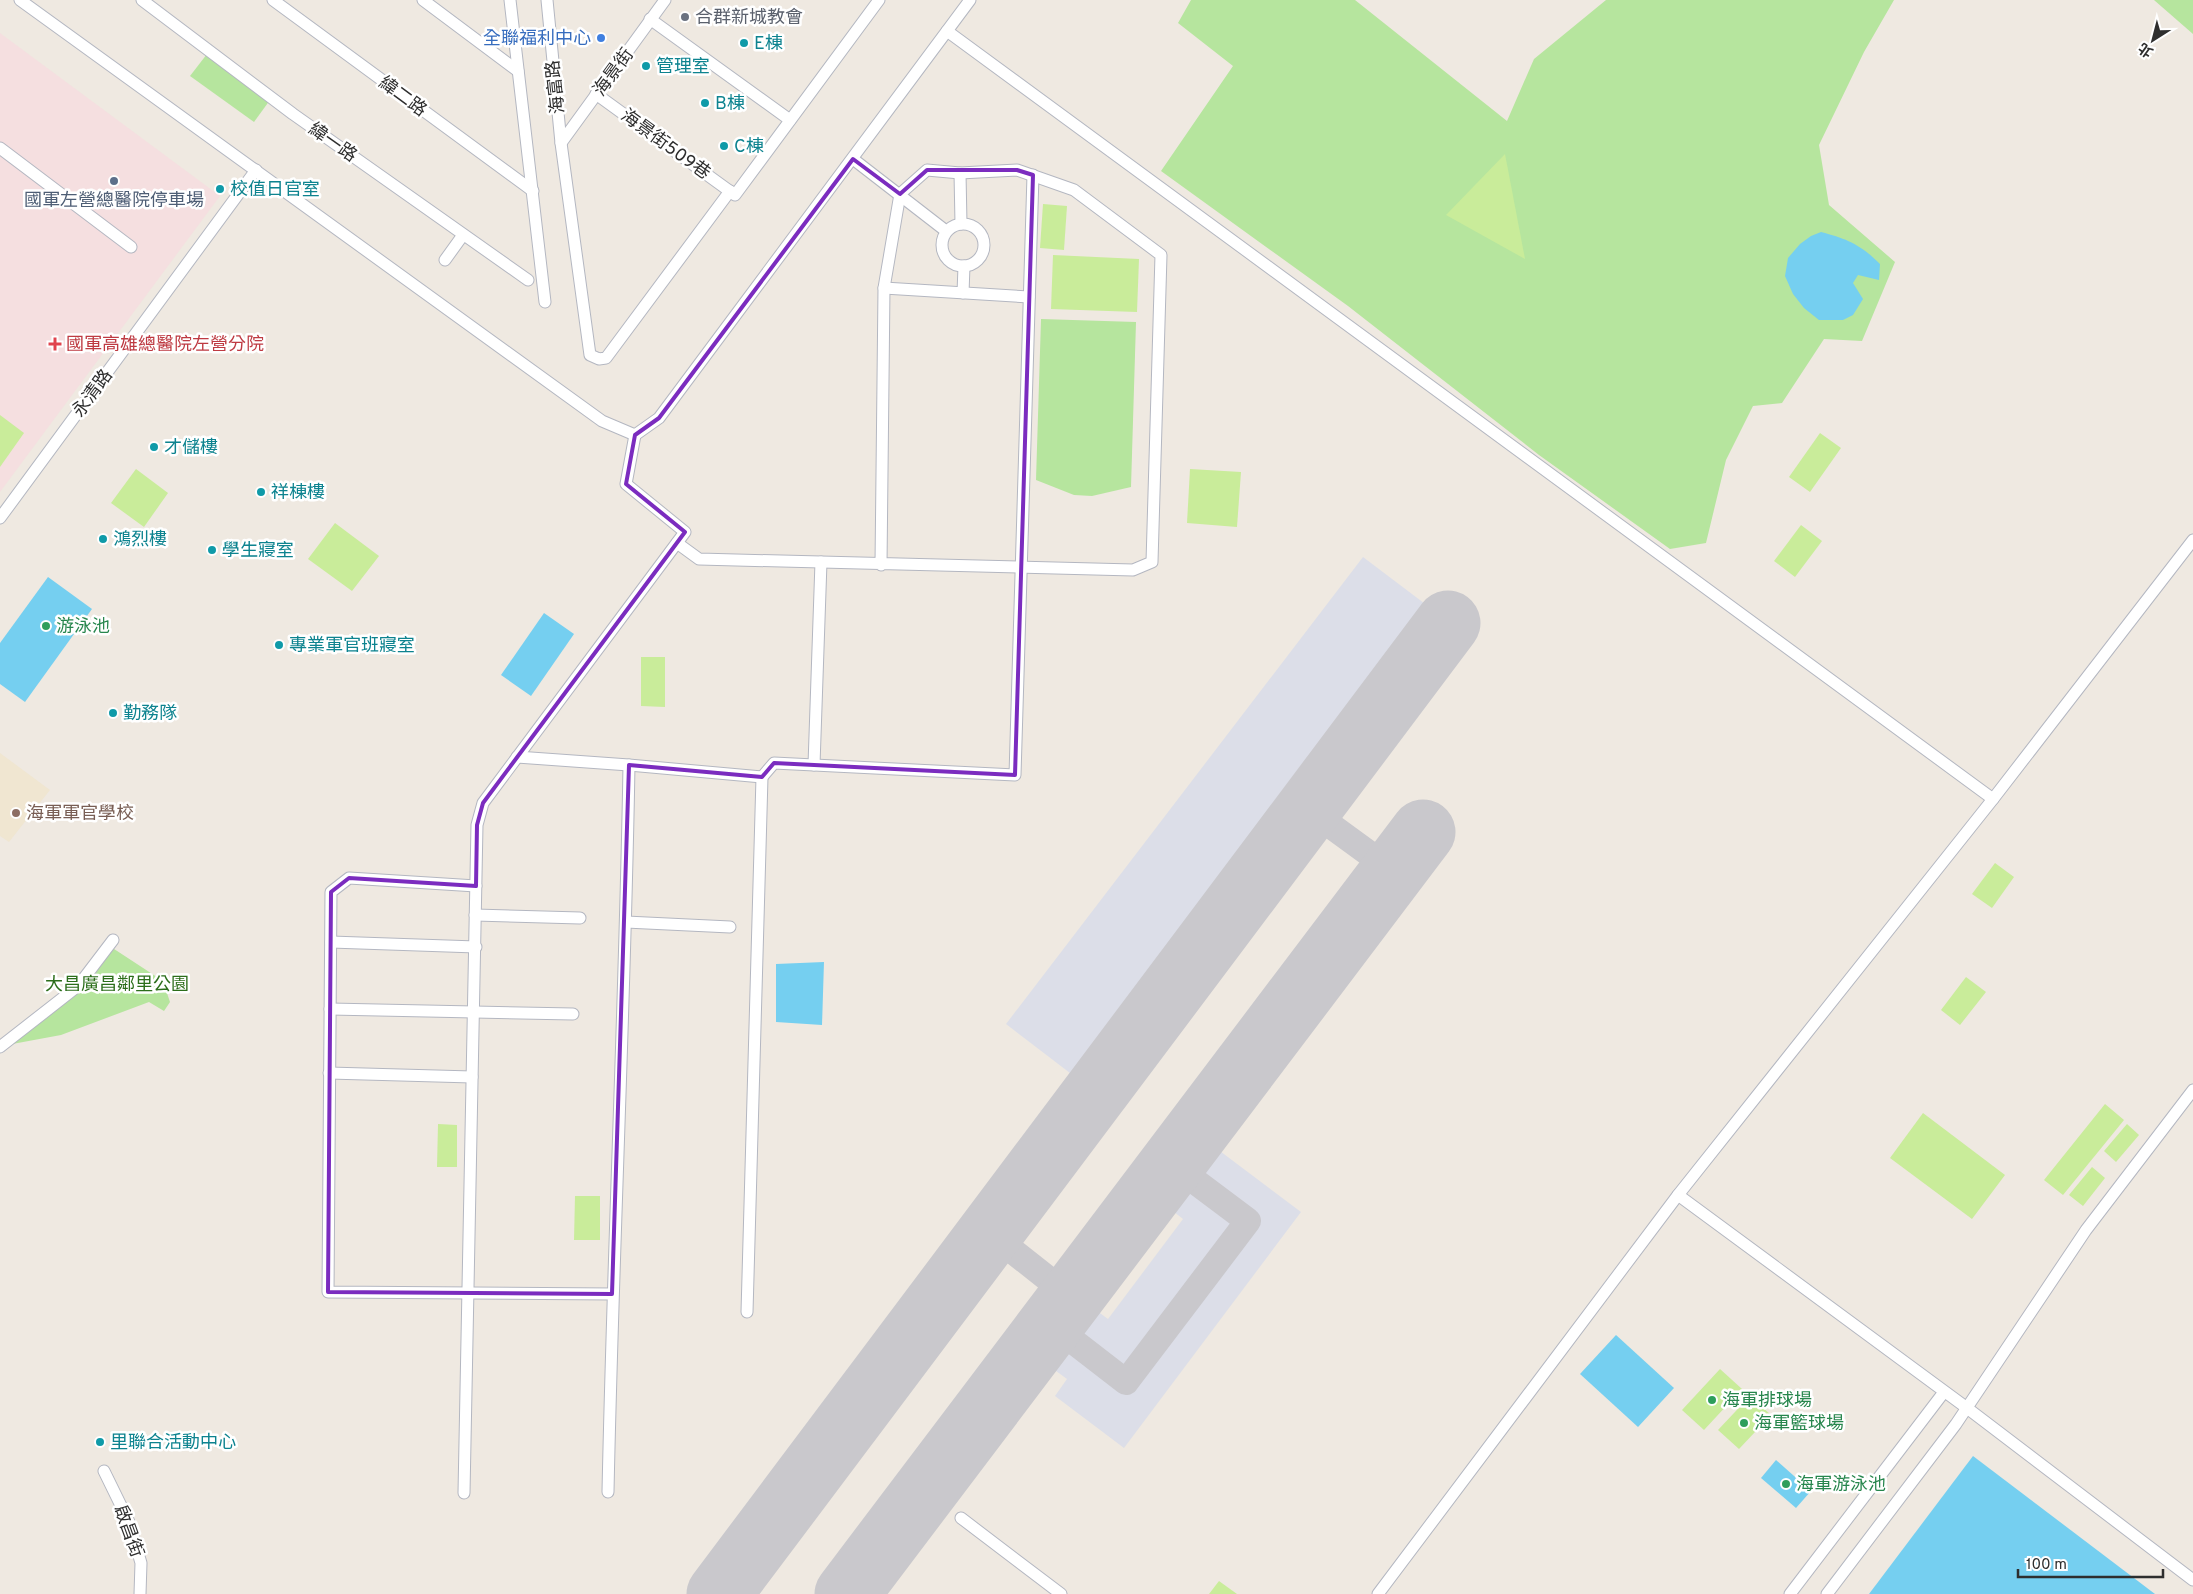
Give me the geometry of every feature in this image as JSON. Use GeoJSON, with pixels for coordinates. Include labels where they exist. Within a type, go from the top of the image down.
{"type":"FeatureCollection","features":[{"type":"Feature","properties":{"kind":"street"},"geometry":{"type":"LineString","coordinates":[[20,0],[602,421],[635,436]]}},
{"type":"Feature","properties":{"kind":"street","name":"緯一路"},"geometry":{"type":"LineString","coordinates":[[142,0],[293,114],[463,236],[528,280]]}},
{"type":"Feature","properties":{"kind":"street","name":"緯二路"},"geometry":{"type":"LineString","coordinates":[[273,0],[533,191]]}},
{"type":"Feature","properties":{"kind":"street"},"geometry":{"type":"LineString","coordinates":[[423,0],[518,70]]}},
{"type":"Feature","properties":{"kind":"street"},"geometry":{"type":"LineString","coordinates":[[510,0],[545,302]]}},
{"type":"Feature","properties":{"kind":"street","name":"海富路"},"geometry":{"type":"LineString","coordinates":[[547,0],[561,143],[590,355],[599,359],[606,358],[733,193]]}},
{"type":"Feature","properties":{"kind":"street","name":"海景街"},"geometry":{"type":"LineString","coordinates":[[561,143],[650,18],[665,0]]}},
{"type":"Feature","properties":{"kind":"street"},"geometry":{"type":"LineString","coordinates":[[733,193],[879,0]]}},
{"type":"Feature","properties":{"kind":"street"},"geometry":{"type":"LineString","coordinates":[[464,1493],[477,825],[483,803],[685,532],[626,484],[635,436],[659,418],[970,0]]}},
{"type":"Feature","properties":{"kind":"street"},"geometry":{"type":"LineString","coordinates":[[650,18],[790,120]]}},
{"type":"Feature","properties":{"kind":"street"},"geometry":{"type":"LineString","coordinates":[[947,31],[1993,799]]}},
{"type":"Feature","properties":{"kind":"street","name":"海景街509巷"},"geometry":{"type":"LineString","coordinates":[[596,94],[733,193]]}},
{"type":"Feature","properties":{"kind":"street"},"geometry":{"type":"LineString","coordinates":[[0,148],[131,247]]}},
{"type":"Feature","properties":{"kind":"street"},"geometry":{"type":"LineString","coordinates":[[853,159],[946,231]]}},
{"type":"Feature","properties":{"kind":"street","name":"永清路"},"geometry":{"type":"LineString","coordinates":[[0,518],[256,170]]}},
{"type":"Feature","properties":{"kind":"street"},"geometry":{"type":"LineString","coordinates":[[676,543],[699,559],[880,565],[1021,566],[1133,570],[1152,562],[1161,255],[1074,190],[1017,170],[960,173],[928,170],[900,194],[884,288],[880,565]]}},
{"type":"Feature","properties":{"kind":"street"},"geometry":{"type":"LineString","coordinates":[[960,173],[961,224]]}},
{"type":"Feature","properties":{"kind":"street"},"geometry":{"type":"LineString","coordinates":[[747,1312],[762,777],[774,763],[1015,775],[1033,175]]}},
{"type":"Feature","properties":{"kind":"street"},"geometry":{"type":"LineString","coordinates":[[961,224],[974,227],[979,231],[984,244],[981,256],[976,261],[964,266],[957,266],[945,258],[941,244],[946,231],[961,224]]}},
{"type":"Feature","properties":{"kind":"street"},"geometry":{"type":"LineString","coordinates":[[445,260],[463,236]]}},
{"type":"Feature","properties":{"kind":"street"},"geometry":{"type":"LineString","coordinates":[[963,293],[964,266]]}},
{"type":"Feature","properties":{"kind":"street"},"geometry":{"type":"LineString","coordinates":[[884,288],[1029,297]]}},
{"type":"Feature","properties":{"kind":"street"},"geometry":{"type":"LineString","coordinates":[[1378,1594],[1678,1195],[1993,799],[2193,540]]}},
{"type":"Feature","properties":{"kind":"street"},"geometry":{"type":"LineString","coordinates":[[814,765],[822,562]]}},
{"type":"Feature","properties":{"kind":"street"},"geometry":{"type":"LineString","coordinates":[[517,757],[762,777]]}},
{"type":"Feature","properties":{"kind":"street"},"geometry":{"type":"LineString","coordinates":[[608,1492],[612,1294],[626,922],[629,765]]}},
{"type":"Feature","properties":{"kind":"street"},"geometry":{"type":"LineString","coordinates":[[476,886],[349,878],[331,892],[328,1292],[612,1294]]}},
{"type":"Feature","properties":{"kind":"street"},"geometry":{"type":"LineString","coordinates":[[475,915],[580,918]]}},
{"type":"Feature","properties":{"kind":"street"},"geometry":{"type":"LineString","coordinates":[[626,922],[730,927]]}},
{"type":"Feature","properties":{"kind":"street"},"geometry":{"type":"LineString","coordinates":[[0,1047],[78,986],[113,940]]}},
{"type":"Feature","properties":{"kind":"street"},"geometry":{"type":"LineString","coordinates":[[331,942],[476,947]]}},
{"type":"Feature","properties":{"kind":"street"},"geometry":{"type":"LineString","coordinates":[[330,1009],[573,1014]]}},
{"type":"Feature","properties":{"kind":"street"},"geometry":{"type":"LineString","coordinates":[[330,1073],[472,1078]]}},
{"type":"Feature","properties":{"kind":"street"},"geometry":{"type":"LineString","coordinates":[[1827,1594],[1967,1408],[2086,1230],[2193,1090]]}},
{"type":"Feature","properties":{"kind":"street"},"geometry":{"type":"LineString","coordinates":[[1678,1195],[1967,1408],[2193,1580]]}},
{"type":"Feature","properties":{"kind":"street"},"geometry":{"type":"LineString","coordinates":[[1790,1594],[1944,1392]]}},
{"type":"Feature","properties":{"kind":"street","name":"啟昌街"},"geometry":{"type":"LineString","coordinates":[[104,1470],[129,1522],[141,1563],[140,1594]]}},
{"type":"Feature","properties":{"kind":"street"},"geometry":{"type":"LineString","coordinates":[[961,1518],[1061,1594]]}},
{"type":"Feature","properties":{"kind":"highlighted area"},"geometry":{"type":"Polygon","coordinates":[[[853,159],[900,194],[927,170],[1017,170],[1033,175],[1015,775],[774,763],[762,777],[629,765],[612,1294],[328,1292],[331,892],[349,878],[476,886],[477,825],[483,803],[685,532],[626,484],[635,435],[659,418],[853,159]]]}},
{"type":"Feature","properties":{"kind":"shaded area","name":"國軍高雄總醫院左營分院"},"geometry":{"type":"Polygon","coordinates":[[[0,33],[220,196],[0,492],[0,33]]]}},
{"type":"Feature","properties":{"kind":"shaded area"},"geometry":{"type":"Polygon","coordinates":[[[1363,557],[1445,619],[1087,1086],[1006,1024],[1363,557]]]}},
{"type":"Feature","properties":{"kind":"shaded area","name":"海軍軍官學校"},"geometry":{"type":"Polygon","coordinates":[[[0,753],[50,790],[9,842],[0,836],[0,753]]]}},
{"type":"Feature","properties":{"kind":"shaded area"},"geometry":{"type":"Polygon","coordinates":[[[1196,1133],[1301,1212],[1124,1448],[1055,1396],[1067,1379],[1030,1352],[1074,1294],[1108,1319],[1183,1219],[1150,1193],[1196,1133]]]}},
{"type":"Feature","properties":{"kind":"green space"},"geometry":{"type":"Polygon","coordinates":[[[1191,0],[1355,0],[1507,121],[1534,59],[1606,0],[1894,0],[1864,52],[1819,145],[1829,205],[1895,262],[1862,341],[1824,339],[1782,403],[1753,406],[1726,460],[1706,543],[1670,549],[1539,455],[1348,306],[1161,171],[1233,66],[1178,23],[1191,0]]]}},
{"type":"Feature","properties":{"kind":"green space"},"geometry":{"type":"Polygon","coordinates":[[[2154,0],[2193,0],[2193,34],[2154,0]]]}},
{"type":"Feature","properties":{"kind":"green space"},"geometry":{"type":"Polygon","coordinates":[[[207,54],[270,100],[254,122],[190,76],[207,54]]]}},
{"type":"Feature","properties":{"kind":"green space"},"geometry":{"type":"Polygon","coordinates":[[[1505,154],[1525,259],[1446,215],[1505,154]]]}},
{"type":"Feature","properties":{"kind":"green space"},"geometry":{"type":"Polygon","coordinates":[[[1043,204],[1067,206],[1064,250],[1040,248],[1043,204]]]}},
{"type":"Feature","properties":{"kind":"green space"},"geometry":{"type":"Polygon","coordinates":[[[1053,255],[1139,259],[1137,312],[1051,309],[1053,255]]]}},
{"type":"Feature","properties":{"kind":"green space"},"geometry":{"type":"Polygon","coordinates":[[[1041,319],[1136,322],[1131,487],[1092,496],[1074,495],[1036,480],[1041,319]]]}},
{"type":"Feature","properties":{"kind":"green space"},"geometry":{"type":"Polygon","coordinates":[[[0,415],[24,433],[0,467],[0,415]]]}},
{"type":"Feature","properties":{"kind":"green space"},"geometry":{"type":"Polygon","coordinates":[[[1820,433],[1841,448],[1810,492],[1789,477],[1820,433]]]}},
{"type":"Feature","properties":{"kind":"green space"},"geometry":{"type":"Polygon","coordinates":[[[136,469],[168,493],[144,527],[111,503],[136,469]]]}},
{"type":"Feature","properties":{"kind":"green space"},"geometry":{"type":"Polygon","coordinates":[[[1190,469],[1241,472],[1237,527],[1187,523],[1190,469]]]}},
{"type":"Feature","properties":{"kind":"green space"},"geometry":{"type":"Polygon","coordinates":[[[335,523],[379,556],[352,591],[308,559],[335,523]]]}},
{"type":"Feature","properties":{"kind":"green space"},"geometry":{"type":"Polygon","coordinates":[[[1801,525],[1822,541],[1795,577],[1774,561],[1801,525]]]}},
{"type":"Feature","properties":{"kind":"green space"},"geometry":{"type":"Polygon","coordinates":[[[641,657],[665,657],[665,707],[641,706],[641,657]]]}},
{"type":"Feature","properties":{"kind":"green space"},"geometry":{"type":"Polygon","coordinates":[[[1995,863],[2014,877],[1992,908],[1972,894],[1995,863]]]}},
{"type":"Feature","properties":{"kind":"green space","name":"大昌廣昌鄰里公園"},"geometry":{"type":"Polygon","coordinates":[[[111,947],[163,981],[170,1002],[164,1011],[149,1002],[61,1035],[7,1045],[81,988],[111,947]]]}},
{"type":"Feature","properties":{"kind":"green space"},"geometry":{"type":"Polygon","coordinates":[[[1966,977],[1986,992],[1960,1025],[1941,1010],[1966,977]]]}},
{"type":"Feature","properties":{"kind":"green space"},"geometry":{"type":"Polygon","coordinates":[[[2105,1104],[2124,1120],[2063,1195],[2044,1180],[2105,1104]]]}},
{"type":"Feature","properties":{"kind":"green space"},"geometry":{"type":"Polygon","coordinates":[[[1923,1113],[2005,1175],[1972,1219],[1890,1158],[1923,1113]]]}},
{"type":"Feature","properties":{"kind":"green space"},"geometry":{"type":"Polygon","coordinates":[[[438,1124],[457,1125],[457,1167],[437,1167],[438,1124]]]}},
{"type":"Feature","properties":{"kind":"green space"},"geometry":{"type":"Polygon","coordinates":[[[2127,1124],[2139,1135],[2116,1162],[2104,1151],[2127,1124]]]}},
{"type":"Feature","properties":{"kind":"green space"},"geometry":{"type":"Polygon","coordinates":[[[2092,1167],[2105,1178],[2083,1206],[2069,1195],[2092,1167]]]}},
{"type":"Feature","properties":{"kind":"green space"},"geometry":{"type":"Polygon","coordinates":[[[575,1196],[600,1196],[600,1240],[574,1240],[575,1196]]]}},
{"type":"Feature","properties":{"kind":"green space","name":"海軍排球場"},"geometry":{"type":"Polygon","coordinates":[[[1720,1369],[1742,1389],[1704,1430],[1682,1410],[1720,1369]]]}},
{"type":"Feature","properties":{"kind":"green space","name":"海軍籃球場"},"geometry":{"type":"Polygon","coordinates":[[[1750,1396],[1771,1415],[1739,1449],[1718,1430],[1750,1396]]]}},
{"type":"Feature","properties":{"kind":"green space"},"geometry":{"type":"Polygon","coordinates":[[[1219,1581],[1237,1594],[1209,1594],[1219,1581]]]}},
{"type":"Feature","properties":{"kind":"water"},"geometry":{"type":"Polygon","coordinates":[[[1821,232],[1853,243],[1880,264],[1879,280],[1858,275],[1853,283],[1863,299],[1853,315],[1843,320],[1819,320],[1804,308],[1793,294],[1785,276],[1788,258],[1800,244],[1821,232]]]}},
{"type":"Feature","properties":{"kind":"water","name":"游泳池"},"geometry":{"type":"Polygon","coordinates":[[[48,577],[92,609],[25,702],[0,684],[0,643],[48,577]]]}},
{"type":"Feature","properties":{"kind":"water"},"geometry":{"type":"Polygon","coordinates":[[[544,613],[574,634],[531,696],[501,675],[544,613]]]}},
{"type":"Feature","properties":{"kind":"water"},"geometry":{"type":"Polygon","coordinates":[[[824,962],[822,1025],[776,1022],[776,964],[824,962]]]}},
{"type":"Feature","properties":{"kind":"water"},"geometry":{"type":"Polygon","coordinates":[[[1616,1335],[1674,1388],[1638,1427],[1580,1374],[1616,1335]]]}},
{"type":"Feature","properties":{"kind":"water"},"geometry":{"type":"Polygon","coordinates":[[[1973,1456],[2155,1594],[1869,1594],[1973,1456]]]}},
{"type":"Feature","properties":{"kind":"water","name":"海軍游泳池"},"geometry":{"type":"Polygon","coordinates":[[[1776,1460],[1811,1491],[1796,1508],[1761,1478],[1776,1460]]]}},
{"type":"Feature","properties":{"kind":"taxiway"},"geometry":{"type":"LineString","coordinates":[[1308,809],[1393,871]]}},
{"type":"Feature","properties":{"kind":"taxiway"},"geometry":{"type":"LineString","coordinates":[[1051,1324],[1126,1382],[1248,1221],[1172,1164]]}},
{"type":"Feature","properties":{"kind":"taxiway"},"geometry":{"type":"LineString","coordinates":[[990,1233],[1071,1297]]}},
{"type":"Feature","properties":{"kind":"runway"},"geometry":{"type":"LineString","coordinates":[[719,1594],[1448,623]]}},
{"type":"Feature","properties":{"kind":"runway"},"geometry":{"type":"LineString","coordinates":[[847,1594],[1423,832]]}},
{"type":"Feature","properties":{"kind":"place","name":"合群新城教會"},"geometry":{"type":"Point","coordinates":[685,17]}},
{"type":"Feature","properties":{"kind":"place","name":"全聯福利中心"},"geometry":{"type":"Point","coordinates":[601,38]}},
{"type":"Feature","properties":{"kind":"place","name":"E棟"},"geometry":{"type":"Point","coordinates":[744,43]}},
{"type":"Feature","properties":{"kind":"place","name":"管理室"},"geometry":{"type":"Point","coordinates":[646,66]}},
{"type":"Feature","properties":{"kind":"place","name":"B棟"},"geometry":{"type":"Point","coordinates":[705,103]}},
{"type":"Feature","properties":{"kind":"place","name":"C棟"},"geometry":{"type":"Point","coordinates":[724,146]}},
{"type":"Feature","properties":{"kind":"place","name":"國軍左營總醫院停車場"},"geometry":{"type":"Point","coordinates":[114,181]}},
{"type":"Feature","properties":{"kind":"place","name":"校值日官室"},"geometry":{"type":"Point","coordinates":[220,189]}},
{"type":"Feature","properties":{"kind":"place","name":"國軍高雄總醫院左營分院"},"geometry":{"type":"Point","coordinates":[55,344]}},
{"type":"Feature","properties":{"kind":"place","name":"才儲樓"},"geometry":{"type":"Point","coordinates":[154,447]}},
{"type":"Feature","properties":{"kind":"place","name":"祥棟樓"},"geometry":{"type":"Point","coordinates":[261,492]}},
{"type":"Feature","properties":{"kind":"place","name":"鴻烈樓"},"geometry":{"type":"Point","coordinates":[103,539]}},
{"type":"Feature","properties":{"kind":"place","name":"學生寢室"},"geometry":{"type":"Point","coordinates":[212,550]}},
{"type":"Feature","properties":{"kind":"place","name":"游泳池"},"geometry":{"type":"Point","coordinates":[46,626]}},
{"type":"Feature","properties":{"kind":"place","name":"專業軍官班寢室"},"geometry":{"type":"Point","coordinates":[279,645]}},
{"type":"Feature","properties":{"kind":"place","name":"勤務隊"},"geometry":{"type":"Point","coordinates":[113,713]}},
{"type":"Feature","properties":{"kind":"place","name":"海軍軍官學校"},"geometry":{"type":"Point","coordinates":[16,813]}},
{"type":"Feature","properties":{"kind":"place","name":"海軍排球場"},"geometry":{"type":"Point","coordinates":[1712,1400]}},
{"type":"Feature","properties":{"kind":"place","name":"海軍籃球場"},"geometry":{"type":"Point","coordinates":[1744,1423]}},
{"type":"Feature","properties":{"kind":"place","name":"里聯合活動中心"},"geometry":{"type":"Point","coordinates":[100,1442]}},
{"type":"Feature","properties":{"kind":"place","name":"海軍游泳池"},"geometry":{"type":"Point","coordinates":[1786,1484]}}]}
